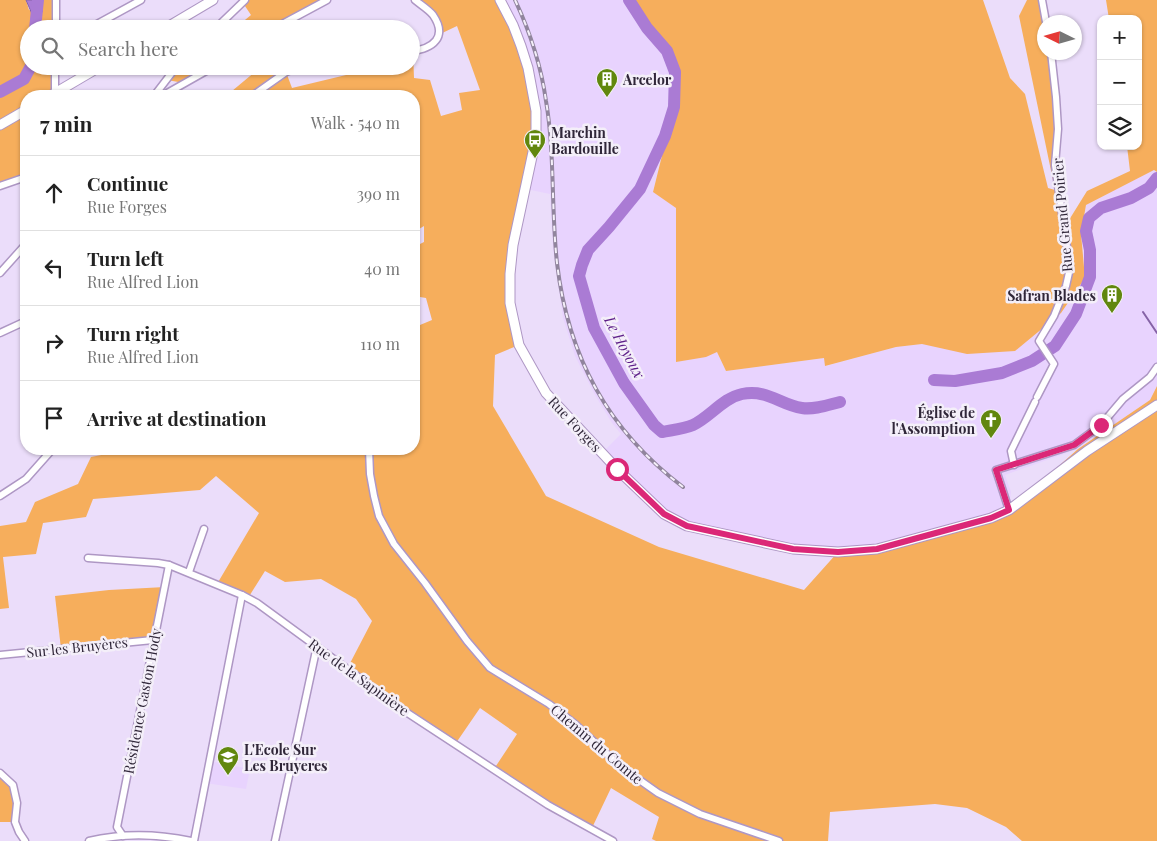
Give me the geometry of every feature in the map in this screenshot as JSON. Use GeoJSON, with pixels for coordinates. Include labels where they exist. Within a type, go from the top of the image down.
{"type":"FeatureCollection","features":[{"type":"Feature","properties":{"kind":"main road"},"geometry":{"type":"LineString","coordinates":[[179,20],[212,0]]}},
{"type":"Feature","properties":{"kind":"main road","name":"Rue Forges"},"geometry":{"type":"LineString","coordinates":[[500,0],[514,25],[522,46],[536,111],[536,138],[514,245],[510,274],[510,303],[519,345],[546,393],[617,469],[664,514],[687,526],[793,549],[838,552],[877,549],[991,518],[1009,510],[1086,451],[1157,405]]}},
{"type":"Feature","properties":{"kind":"main road"},"geometry":{"type":"LineString","coordinates":[[60,90],[86,75]]}},
{"type":"Feature","properties":{"kind":"main road"},"geometry":{"type":"LineString","coordinates":[[0,125],[20,113]]}},
{"type":"Feature","properties":{"kind":"street"},"geometry":{"type":"LineString","coordinates":[[56,0],[56,20]]}},
{"type":"Feature","properties":{"kind":"street"},"geometry":{"type":"LineString","coordinates":[[105,20],[142,0]]}},
{"type":"Feature","properties":{"kind":"street"},"geometry":{"type":"LineString","coordinates":[[224,20],[245,0]]}},
{"type":"Feature","properties":{"kind":"street"},"geometry":{"type":"LineString","coordinates":[[290,20],[327,0]]}},
{"type":"Feature","properties":{"kind":"street"},"geometry":{"type":"LineString","coordinates":[[414,0],[432,15],[439,28],[436,41],[431,46],[420,50]]}},
{"type":"Feature","properties":{"kind":"street"},"geometry":{"type":"LineString","coordinates":[[1042,0],[1045,15]]}},
{"type":"Feature","properties":{"kind":"street","name":"Rue Grand Poirier"},"geometry":{"type":"LineString","coordinates":[[1014,465],[1011,451],[1054,364],[1040,341],[1054,316],[1066,286],[1070,268],[1055,165],[1058,129],[1052,60]]}},
{"type":"Feature","properties":{"kind":"street"},"geometry":{"type":"LineString","coordinates":[[53,90],[54,75]]}},
{"type":"Feature","properties":{"kind":"street"},"geometry":{"type":"LineString","coordinates":[[159,90],[170,75]]}},
{"type":"Feature","properties":{"kind":"street"},"geometry":{"type":"LineString","coordinates":[[173,90],[199,75]]}},
{"type":"Feature","properties":{"kind":"street"},"geometry":{"type":"LineString","coordinates":[[260,90],[282,75]]}},
{"type":"Feature","properties":{"kind":"street"},"geometry":{"type":"LineString","coordinates":[[0,186],[20,179]]}},
{"type":"Feature","properties":{"kind":"street"},"geometry":{"type":"LineString","coordinates":[[0,273],[20,251]]}},
{"type":"Feature","properties":{"kind":"street"},"geometry":{"type":"LineString","coordinates":[[0,333],[20,324]]}},
{"type":"Feature","properties":{"kind":"street"},"geometry":{"type":"LineString","coordinates":[[1009,510],[996,470],[1074,445],[1101,425],[1123,399],[1150,377],[1157,367]]}},
{"type":"Feature","properties":{"kind":"street"},"geometry":{"type":"LineString","coordinates":[[0,496],[26,479],[47,455]]}},
{"type":"Feature","properties":{"kind":"street","name":"Chemin du Comte"},"geometry":{"type":"LineString","coordinates":[[369,455],[374,496],[380,516],[394,544],[467,641],[490,668],[549,704],[575,724],[621,767],[658,793],[700,814],[779,841]]}},
{"type":"Feature","properties":{"kind":"street"},"geometry":{"type":"LineString","coordinates":[[189,572],[204,529]]}},
{"type":"Feature","properties":{"kind":"street","name":"Rue de la Sapinière"},"geometry":{"type":"LineString","coordinates":[[88,558],[170,565],[257,603],[406,712],[548,805],[613,841]]}},
{"type":"Feature","properties":{"kind":"street","name":"Résidence Gaston Hody"},"geometry":{"type":"LineString","coordinates":[[123,836],[117,827],[153,640],[170,565]]}},
{"type":"Feature","properties":{"kind":"street"},"geometry":{"type":"LineString","coordinates":[[89,841],[123,836],[145,838],[166,836],[192,841],[242,595]]}},
{"type":"Feature","properties":{"kind":"street","name":"Sur les Bruyères"},"geometry":{"type":"LineString","coordinates":[[0,655],[153,640]]}},
{"type":"Feature","properties":{"kind":"street"},"geometry":{"type":"LineString","coordinates":[[275,841],[317,646]]}},
{"type":"Feature","properties":{"kind":"street"},"geometry":{"type":"LineString","coordinates":[[0,772],[13,785],[17,803],[15,822],[25,841]]}},
{"type":"Feature","properties":{"kind":"shaded area"},"geometry":{"type":"Polygon","coordinates":[[[0,0],[26,0],[29,10],[42,12],[42,0],[56,0],[56,20],[20,20],[20,75],[55,75],[55,90],[20,90],[20,179],[0,186],[0,0]]]}},
{"type":"Feature","properties":{"kind":"shaded area"},"geometry":{"type":"Polygon","coordinates":[[[26,0],[42,0],[42,12],[35,20],[26,0]]]}},
{"type":"Feature","properties":{"kind":"shaded area"},"geometry":{"type":"Polygon","coordinates":[[[241,0],[327,0],[290,20],[245,20],[251,15],[241,0]]]}},
{"type":"Feature","properties":{"kind":"shaded area"},"geometry":{"type":"Polygon","coordinates":[[[418,0],[500,0],[513,25],[536,111],[510,274],[519,345],[495,355],[493,406],[546,496],[659,547],[804,590],[838,552],[877,549],[1009,510],[1078,449],[1150,400],[1157,386],[1157,841],[1022,841],[1006,827],[967,808],[935,804],[830,812],[828,841],[656,841],[652,839],[659,817],[611,788],[591,830],[494,769],[517,734],[480,708],[456,743],[347,669],[372,621],[356,599],[321,579],[285,582],[265,571],[248,598],[217,584],[259,513],[216,476],[200,490],[93,499],[86,517],[43,523],[36,554],[3,557],[9,608],[0,609],[0,526],[26,522],[35,502],[78,484],[91,457],[101,455],[420,455],[420,325],[432,320],[426,298],[420,297],[420,244],[424,242],[424,226],[420,228],[420,90],[233,90],[251,75],[287,75],[292,88],[346,75],[414,75],[414,78],[430,80],[441,116],[462,110],[459,93],[480,90],[457,26],[438,35],[439,28],[418,0]]]}},
{"type":"Feature","properties":{"kind":"shaded area"},"geometry":{"type":"Polygon","coordinates":[[[500,0],[629,0],[647,28],[667,51],[675,72],[674,107],[653,191],[676,208],[676,362],[717,352],[726,371],[824,358],[826,366],[896,347],[922,344],[1085,278],[1081,234],[1086,205],[1154,170],[1157,172],[1157,386],[1150,400],[1078,449],[1005,475],[1011,492],[1009,510],[877,549],[793,549],[687,526],[664,514],[602,453],[621,434],[595,395],[575,356],[563,318],[553,249],[550,194],[526,189],[500,0]]]}},
{"type":"Feature","properties":{"kind":"shaded area"},"geometry":{"type":"Polygon","coordinates":[[[629,0],[983,0],[1010,78],[1025,94],[1048,188],[1055,190],[1019,16],[1027,0],[1042,0],[1043,15],[1037,15],[1037,60],[1052,60],[1056,97],[1055,165],[1064,221],[1069,220],[1087,191],[1130,171],[1127,150],[1142,150],[1142,15],[1108,15],[1106,0],[1157,0],[1157,172],[1154,170],[1086,205],[1081,234],[1085,278],[1061,313],[1015,351],[967,354],[922,344],[896,347],[825,366],[824,358],[726,371],[717,352],[706,357],[676,362],[676,208],[653,192],[674,107],[675,72],[667,51],[647,28],[629,0]]]}},
{"type":"Feature","properties":{"kind":"shaded area"},"geometry":{"type":"Polygon","coordinates":[[[171,75],[199,75],[184,83],[167,80],[171,75]]]}},
{"type":"Feature","properties":{"kind":"shaded area"},"geometry":{"type":"Polygon","coordinates":[[[165,587],[153,640],[61,649],[55,596],[109,590],[165,587]]]}},
{"type":"Feature","properties":{"kind":"shaded area","name":"L'Ecole Sur Les Bruyeres"},"geometry":{"type":"Polygon","coordinates":[[[210,761],[250,769],[246,789],[205,783],[210,761]]]}},
{"type":"Feature","properties":{"kind":"shaded area"},"geometry":{"type":"Polygon","coordinates":[[[0,773],[13,785],[15,822],[0,822],[0,773]]]}},
{"type":"Feature","properties":{"kind":"waterway","name":"Le Hoyoux"},"geometry":{"type":"LineString","coordinates":[[36,20],[38,0]]}},
{"type":"Feature","properties":{"kind":"waterway","name":"Le Hoyoux"},"geometry":{"type":"LineString","coordinates":[[629,0],[647,28],[667,51],[675,72],[674,107],[665,136],[640,189],[588,250],[582,265],[579,276],[594,328],[624,383],[654,425],[662,432],[693,425],[729,399],[742,394],[767,395],[794,406],[807,408],[821,407],[840,402]]}},
{"type":"Feature","properties":{"kind":"waterway","name":"Le Hoyoux"},"geometry":{"type":"LineString","coordinates":[[0,92],[24,79],[26,75]]}},
{"type":"Feature","properties":{"kind":"waterway","name":"Le Hoyoux"},"geometry":{"type":"LineString","coordinates":[[934,380],[955,381],[1002,373],[1032,361],[1055,346],[1076,314],[1090,277],[1090,250],[1086,231],[1089,218],[1101,208],[1131,198],[1149,188],[1157,178]]}},
{"type":"Feature","properties":{"kind":"waterway"},"geometry":{"type":"LineString","coordinates":[[1143,312],[1157,333]]}},
{"type":"Feature","properties":{"kind":"railway"},"geometry":{"type":"LineString","coordinates":[[515,0],[534,49],[544,88],[551,141],[557,263],[562,297],[571,330],[582,360],[596,389],[613,416],[633,441],[683,487]]}},
{"type":"Feature","properties":{"kind":"place","name":"Arcelor"},"geometry":{"type":"Point","coordinates":[607,98]}},
{"type":"Feature","properties":{"kind":"place","name":"Marchin Bardouille"},"geometry":{"type":"Point","coordinates":[535,159]}},
{"type":"Feature","properties":{"kind":"place","name":"Safran Blades"},"geometry":{"type":"Point","coordinates":[1112,314]}},
{"type":"Feature","properties":{"kind":"place","name":"Église de l'Assomption"},"geometry":{"type":"Point","coordinates":[991,439]}},
{"type":"Feature","properties":{"kind":"place","name":"L'Ecole Sur Les Bruyeres"},"geometry":{"type":"Point","coordinates":[228,776]}},
{"type":"Feature","properties":{"kind":"route"},"geometry":{"type":"LineString","coordinates":[[617,469],[664,514],[687,526],[793,549],[838,552],[877,549],[991,518],[1009,510],[1003,486],[996,470],[1074,445],[1101,425]]}}]}
